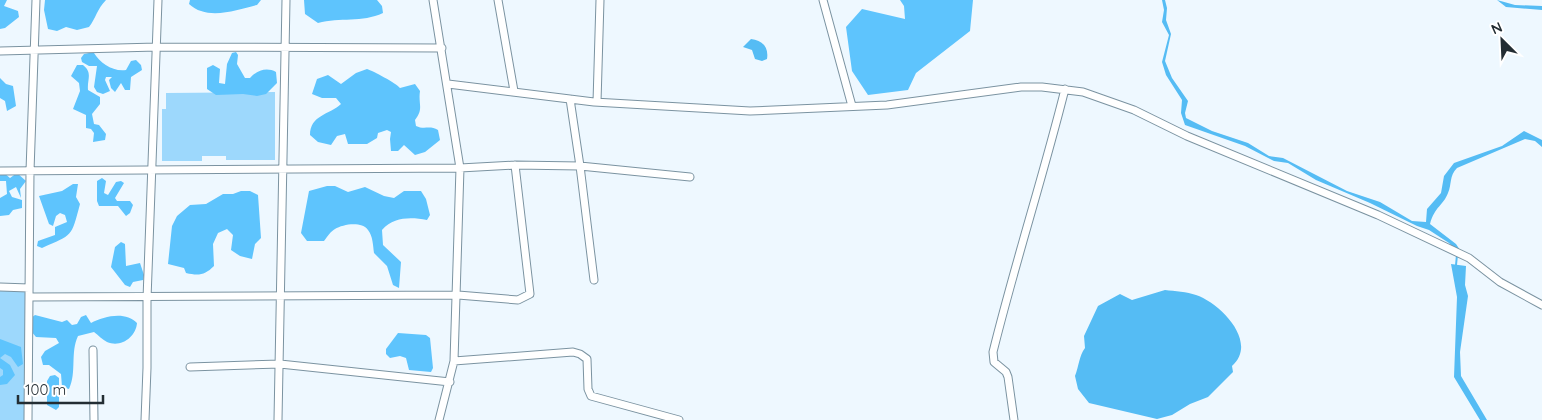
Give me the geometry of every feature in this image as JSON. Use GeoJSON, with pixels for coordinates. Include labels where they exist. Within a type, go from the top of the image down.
{"type":"FeatureCollection","features":[{"type":"Feature","properties":{"kind":"street"},"geometry":{"type":"LineString","coordinates":[[28,420],[30,171],[36,0]]}},
{"type":"Feature","properties":{"kind":"street"},"geometry":{"type":"LineString","coordinates":[[145,420],[148,368],[147,298],[158,0]]}},
{"type":"Feature","properties":{"kind":"street"},"geometry":{"type":"LineString","coordinates":[[278,420],[285,168],[286,0]]}},
{"type":"Feature","properties":{"kind":"street"},"geometry":{"type":"LineString","coordinates":[[433,0],[460,168],[458,295],[454,361],[439,420]]}},
{"type":"Feature","properties":{"kind":"street"},"geometry":{"type":"LineString","coordinates":[[498,0],[514,91]]}},
{"type":"Feature","properties":{"kind":"street"},"geometry":{"type":"LineString","coordinates":[[597,102],[600,0]]}},
{"type":"Feature","properties":{"kind":"street"},"geometry":{"type":"LineString","coordinates":[[823,0],[852,106]]}},
{"type":"Feature","properties":{"kind":"street"},"geometry":{"type":"LineString","coordinates":[[0,51],[157,47],[442,48]]}},
{"type":"Feature","properties":{"kind":"street"},"geometry":{"type":"LineString","coordinates":[[448,84],[597,102],[750,111],[887,105],[1021,88],[1065,89],[1083,92],[1134,110],[1187,136],[1378,215],[1450,251],[1469,258],[1500,282],[1542,305]]}},
{"type":"Feature","properties":{"kind":"street"},"geometry":{"type":"LineString","coordinates":[[1014,420],[1008,377],[1006,372],[994,362],[993,352],[1011,278],[1052,140],[1065,89]]}},
{"type":"Feature","properties":{"kind":"street"},"geometry":{"type":"LineString","coordinates":[[570,99],[594,280]]}},
{"type":"Feature","properties":{"kind":"street"},"geometry":{"type":"LineString","coordinates":[[0,171],[460,168],[516,165],[580,166],[690,177]]}},
{"type":"Feature","properties":{"kind":"street"},"geometry":{"type":"LineString","coordinates":[[30,298],[282,298],[458,295],[518,300],[530,294],[516,165]]}},
{"type":"Feature","properties":{"kind":"street"},"geometry":{"type":"LineString","coordinates":[[0,287],[29,288]]}},
{"type":"Feature","properties":{"kind":"street"},"geometry":{"type":"LineString","coordinates":[[93,350],[94,420]]}},
{"type":"Feature","properties":{"kind":"street"},"geometry":{"type":"LineString","coordinates":[[454,361],[573,352],[587,359],[588,389],[591,396],[679,420]]}},
{"type":"Feature","properties":{"kind":"street"},"geometry":{"type":"LineString","coordinates":[[190,367],[280,364],[450,382]]}},
{"type":"Feature","properties":{"kind":"shaded area"},"geometry":{"type":"Polygon","coordinates":[[[0,0],[7,0],[4,6],[18,11],[19,17],[5,28],[0,29],[0,0]]]}},
{"type":"Feature","properties":{"kind":"shaded area"},"geometry":{"type":"Polygon","coordinates":[[[45,0],[106,0],[89,27],[77,30],[66,27],[57,31],[48,29],[44,10],[45,0]]]}},
{"type":"Feature","properties":{"kind":"shaded area"},"geometry":{"type":"Polygon","coordinates":[[[190,0],[261,0],[257,5],[222,13],[213,13],[196,9],[189,4],[190,0]]]}},
{"type":"Feature","properties":{"kind":"shaded area"},"geometry":{"type":"Polygon","coordinates":[[[304,0],[377,0],[382,6],[383,13],[367,18],[318,23],[305,14],[304,0]]]}},
{"type":"Feature","properties":{"kind":"shaded area"},"geometry":{"type":"Polygon","coordinates":[[[900,0],[973,0],[970,31],[916,73],[908,90],[868,95],[852,71],[846,27],[862,9],[905,19],[904,6],[900,0]]]}},
{"type":"Feature","properties":{"kind":"shaded area"},"geometry":{"type":"Polygon","coordinates":[[[1162,0],[1165,0],[1167,8],[1166,20],[1171,34],[1165,61],[1172,78],[1188,101],[1185,113],[1186,118],[1212,131],[1248,143],[1269,156],[1283,158],[1347,191],[1380,202],[1412,221],[1426,222],[1427,209],[1441,193],[1444,176],[1454,163],[1502,146],[1524,131],[1542,140],[1542,147],[1535,141],[1525,139],[1457,168],[1453,174],[1446,197],[1434,213],[1430,224],[1456,244],[1460,250],[1455,250],[1449,243],[1429,230],[1316,180],[1288,163],[1274,161],[1245,146],[1185,125],[1181,113],[1182,100],[1166,75],[1162,62],[1169,35],[1162,22],[1164,10],[1162,0]]]}},
{"type":"Feature","properties":{"kind":"shaded area"},"geometry":{"type":"Polygon","coordinates":[[[1497,0],[1515,5],[1542,6],[1542,10],[1506,7],[1497,0]]]}},
{"type":"Feature","properties":{"kind":"shaded area"},"geometry":{"type":"Polygon","coordinates":[[[751,39],[764,45],[767,51],[767,59],[762,61],[755,59],[752,50],[743,47],[751,39]]]}},
{"type":"Feature","properties":{"kind":"shaded area"},"geometry":{"type":"Polygon","coordinates":[[[236,52],[238,55],[237,64],[245,78],[250,78],[262,70],[276,72],[277,83],[266,94],[257,96],[243,94],[216,95],[207,89],[207,68],[213,65],[220,69],[219,83],[225,84],[227,64],[232,53],[236,52]]]}},
{"type":"Feature","properties":{"kind":"shaded area"},"geometry":{"type":"Polygon","coordinates":[[[94,53],[103,63],[116,70],[126,70],[131,61],[136,60],[141,65],[142,70],[131,77],[130,90],[125,90],[121,83],[115,92],[111,88],[109,80],[112,77],[106,77],[105,80],[110,91],[103,94],[97,92],[94,87],[97,66],[89,66],[82,62],[81,58],[84,54],[94,53]]]}},
{"type":"Feature","properties":{"kind":"shaded area"},"geometry":{"type":"Polygon","coordinates":[[[77,65],[83,65],[88,71],[88,90],[100,97],[100,104],[92,114],[94,124],[99,125],[106,134],[105,140],[93,142],[94,133],[91,129],[86,128],[86,115],[73,109],[80,91],[79,83],[71,76],[77,65]]]}},
{"type":"Feature","properties":{"kind":"shaded area"},"geometry":{"type":"Polygon","coordinates":[[[367,69],[400,88],[415,84],[420,91],[420,109],[415,120],[416,126],[438,130],[440,140],[425,152],[415,155],[404,145],[398,151],[391,151],[391,132],[387,130],[378,133],[377,138],[367,144],[348,144],[345,134],[337,136],[331,145],[318,142],[310,135],[313,123],[317,119],[341,104],[336,98],[322,98],[312,94],[317,79],[328,75],[341,84],[356,73],[367,69]]]}},
{"type":"Feature","properties":{"kind":"shaded area"},"geometry":{"type":"Polygon","coordinates":[[[0,78],[6,84],[13,86],[16,106],[7,111],[5,101],[0,98],[0,78]]]}},
{"type":"Feature","properties":{"kind":"shaded area"},"geometry":{"type":"Polygon","coordinates":[[[275,92],[275,160],[226,160],[226,156],[202,156],[202,161],[162,161],[162,109],[166,109],[166,93],[275,92]]]}},
{"type":"Feature","properties":{"kind":"shaded area"},"geometry":{"type":"Polygon","coordinates":[[[4,173],[10,178],[17,173],[26,181],[20,189],[21,198],[16,187],[9,191],[12,197],[22,200],[22,208],[13,210],[9,215],[0,216],[0,198],[7,194],[6,181],[0,181],[0,175],[4,173]]]}},
{"type":"Feature","properties":{"kind":"shaded area"},"geometry":{"type":"Polygon","coordinates":[[[102,178],[106,181],[104,193],[108,195],[116,182],[121,181],[124,183],[115,198],[117,201],[130,201],[133,205],[130,213],[126,216],[118,206],[99,206],[97,201],[97,181],[102,178]]]}},
{"type":"Feature","properties":{"kind":"shaded area"},"geometry":{"type":"Polygon","coordinates":[[[73,184],[78,184],[76,197],[80,204],[72,229],[69,234],[60,240],[42,248],[37,246],[38,241],[55,235],[55,227],[67,222],[65,215],[60,213],[56,216],[53,226],[49,224],[39,196],[62,191],[73,184]]]}},
{"type":"Feature","properties":{"kind":"shaded area"},"geometry":{"type":"Polygon","coordinates":[[[327,186],[335,186],[348,192],[365,187],[384,196],[394,198],[404,191],[421,191],[426,199],[430,215],[427,220],[414,218],[397,220],[382,230],[383,245],[401,262],[399,288],[393,285],[387,266],[374,253],[371,235],[365,227],[352,224],[338,227],[324,241],[307,241],[301,233],[309,191],[327,186]]]}},
{"type":"Feature","properties":{"kind":"shaded area"},"geometry":{"type":"Polygon","coordinates":[[[241,191],[250,191],[258,195],[261,238],[255,244],[252,259],[240,256],[231,250],[233,235],[227,229],[218,233],[213,244],[214,266],[208,271],[202,274],[191,274],[186,273],[184,268],[168,264],[172,226],[177,216],[190,205],[206,204],[223,194],[233,194],[241,191]]]}},
{"type":"Feature","properties":{"kind":"shaded area"},"geometry":{"type":"Polygon","coordinates":[[[121,242],[125,244],[126,266],[140,263],[144,275],[143,280],[133,282],[130,287],[125,285],[111,267],[115,247],[121,242]]]}},
{"type":"Feature","properties":{"kind":"shaded area"},"geometry":{"type":"Polygon","coordinates":[[[1451,264],[1466,266],[1465,285],[1468,296],[1460,352],[1461,376],[1487,420],[1480,420],[1454,377],[1457,297],[1451,264]]]}},
{"type":"Feature","properties":{"kind":"shaded area"},"geometry":{"type":"Polygon","coordinates":[[[0,287],[29,288],[28,420],[0,420],[0,287]]]}},
{"type":"Feature","properties":{"kind":"shaded area"},"geometry":{"type":"Polygon","coordinates":[[[1165,290],[1185,292],[1206,299],[1216,306],[1233,324],[1239,335],[1241,346],[1239,356],[1232,366],[1233,372],[1208,397],[1190,404],[1172,415],[1157,419],[1089,403],[1078,389],[1075,376],[1085,348],[1084,336],[1098,306],[1120,294],[1132,300],[1165,290]]]}},
{"type":"Feature","properties":{"kind":"shaded area"},"geometry":{"type":"Polygon","coordinates":[[[35,315],[62,322],[67,320],[72,325],[77,324],[81,317],[86,315],[91,323],[102,318],[121,316],[132,319],[137,323],[131,337],[117,344],[107,342],[94,332],[78,336],[74,349],[73,376],[69,389],[62,387],[61,374],[49,365],[43,365],[41,357],[45,351],[59,343],[56,338],[36,337],[31,331],[31,318],[35,315]]]}},
{"type":"Feature","properties":{"kind":"shaded area"},"geometry":{"type":"Polygon","coordinates":[[[398,333],[426,335],[430,338],[433,368],[431,372],[409,370],[406,358],[400,356],[390,358],[386,354],[386,349],[398,333]]]}},
{"type":"Feature","properties":{"kind":"shaded area"},"geometry":{"type":"Polygon","coordinates":[[[0,339],[21,347],[23,364],[18,367],[11,357],[5,354],[0,358],[0,339]]]}},
{"type":"Feature","properties":{"kind":"shaded area"},"geometry":{"type":"Polygon","coordinates":[[[0,358],[10,365],[15,375],[7,384],[0,385],[0,377],[3,375],[3,370],[0,368],[0,358]]]}},
{"type":"Feature","properties":{"kind":"shaded area"},"geometry":{"type":"Polygon","coordinates":[[[55,375],[59,378],[59,407],[56,410],[47,405],[47,381],[50,376],[55,375]]]}},
{"type":"Feature","properties":{"kind":"waterway"},"geometry":{"type":"LineString","coordinates":[[1456,265],[1457,255]]}}]}
